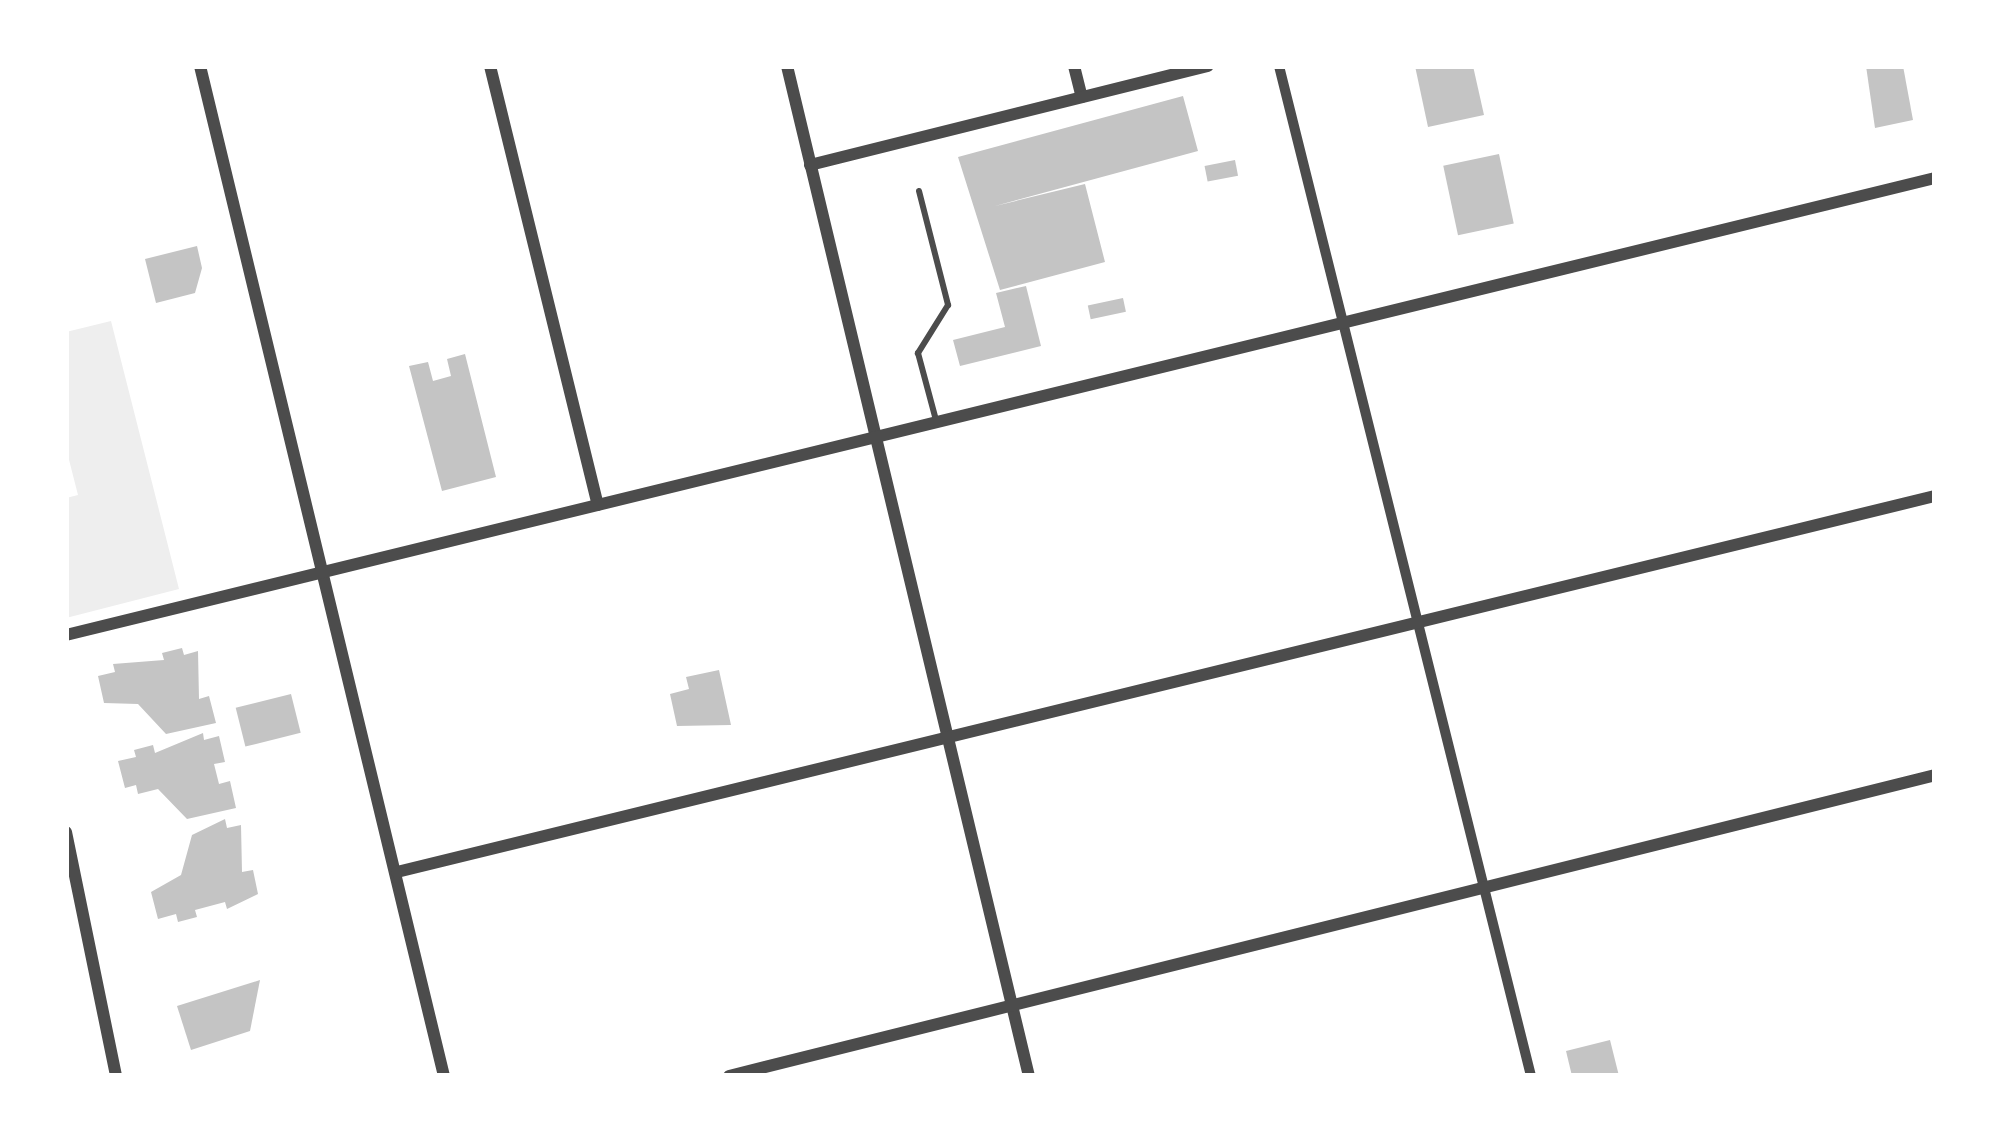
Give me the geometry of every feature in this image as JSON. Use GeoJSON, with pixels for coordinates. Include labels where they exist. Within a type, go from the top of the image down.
{"type":"FeatureCollection","features":[{"type":"Feature","properties":{"kind":"street"},"geometry":{"type":"LineString","coordinates":[[200,66],[444,1076]]}},
{"type":"Feature","properties":{"kind":"street"},"geometry":{"type":"LineString","coordinates":[[490,66],[598,506]]}},
{"type":"Feature","properties":{"kind":"street"},"geometry":{"type":"LineString","coordinates":[[787,66],[1029,1076]]}},
{"type":"Feature","properties":{"kind":"street"},"geometry":{"type":"LineString","coordinates":[[1074,66],[1082,98]]}},
{"type":"Feature","properties":{"kind":"street"},"geometry":{"type":"LineString","coordinates":[[810,165],[1208,66]]}},
{"type":"Feature","properties":{"kind":"street"},"geometry":{"type":"LineString","coordinates":[[1279,66],[1532,1076]]}},
{"type":"Feature","properties":{"kind":"street"},"geometry":{"type":"LineString","coordinates":[[66,635],[1935,178]]}},
{"type":"Feature","properties":{"kind":"street"},"geometry":{"type":"LineString","coordinates":[[397,872],[948,732],[1935,496]]}},
{"type":"Feature","properties":{"kind":"street"},"geometry":{"type":"LineString","coordinates":[[729,1076],[1935,775]]}},
{"type":"Feature","properties":{"kind":"street"},"geometry":{"type":"LineString","coordinates":[[66,832],[116,1076]]}},
{"type":"Feature","properties":{"kind":"lane"},"geometry":{"type":"LineString","coordinates":[[919,191],[948,305],[917,353],[937,424]]}},
{"type":"Feature","properties":{"kind":"shaded area"},"geometry":{"type":"Polygon","coordinates":[[[111,321],[179,589],[66,618],[66,498],[78,495],[66,448],[66,332],[111,321]]]}},
{"type":"Feature","properties":{"kind":"building"},"geometry":{"type":"Polygon","coordinates":[[[1415,66],[1473,66],[1484,115],[1428,127],[1415,66]]]}},
{"type":"Feature","properties":{"kind":"building"},"geometry":{"type":"Polygon","coordinates":[[[1866,66],[1903,66],[1913,120],[1875,128],[1866,66]]]}},
{"type":"Feature","properties":{"kind":"building"},"geometry":{"type":"Polygon","coordinates":[[[1183,96],[1198,151],[995,206],[1085,184],[1105,262],[1000,290],[958,157],[1183,96]]]}},
{"type":"Feature","properties":{"kind":"building"},"geometry":{"type":"Polygon","coordinates":[[[1499,154],[1514,223],[1458,235],[1443,166],[1499,154]]]}},
{"type":"Feature","properties":{"kind":"building"},"geometry":{"type":"Polygon","coordinates":[[[1235,160],[1238,176],[1208,182],[1205,166],[1235,160]]]}},
{"type":"Feature","properties":{"kind":"building"},"geometry":{"type":"Polygon","coordinates":[[[197,246],[202,268],[195,293],[156,303],[145,259],[197,246]]]}},
{"type":"Feature","properties":{"kind":"building"},"geometry":{"type":"Polygon","coordinates":[[[1026,286],[1041,346],[960,366],[953,340],[1005,327],[996,293],[1026,286]]]}},
{"type":"Feature","properties":{"kind":"building"},"geometry":{"type":"Polygon","coordinates":[[[1123,298],[1126,312],[1091,319],[1088,305],[1123,298]]]}},
{"type":"Feature","properties":{"kind":"building"},"geometry":{"type":"Polygon","coordinates":[[[465,354],[496,477],[442,491],[409,366],[428,362],[433,381],[451,376],[447,359],[465,354]]]}},
{"type":"Feature","properties":{"kind":"building"},"geometry":{"type":"Polygon","coordinates":[[[182,648],[184,655],[198,651],[199,699],[209,696],[216,723],[166,734],[138,704],[104,703],[98,676],[115,672],[113,664],[164,660],[162,653],[182,648]]]}},
{"type":"Feature","properties":{"kind":"building"},"geometry":{"type":"Polygon","coordinates":[[[719,670],[731,725],[677,726],[670,694],[689,689],[686,677],[719,670]]]}},
{"type":"Feature","properties":{"kind":"building"},"geometry":{"type":"Polygon","coordinates":[[[291,694],[301,733],[245,747],[236,708],[291,694]]]}},
{"type":"Feature","properties":{"kind":"building"},"geometry":{"type":"Polygon","coordinates":[[[203,733],[204,740],[219,736],[225,762],[214,764],[219,784],[230,781],[236,808],[187,819],[158,789],[138,794],[136,785],[125,788],[118,761],[136,757],[134,750],[153,745],[155,753],[203,733]]]}},
{"type":"Feature","properties":{"kind":"building"},"geometry":{"type":"Polygon","coordinates":[[[225,819],[227,828],[241,825],[242,872],[253,870],[258,894],[227,909],[225,902],[195,910],[197,917],[178,922],[176,914],[158,919],[151,892],[181,875],[192,835],[225,819]]]}},
{"type":"Feature","properties":{"kind":"building"},"geometry":{"type":"Polygon","coordinates":[[[260,980],[250,1031],[191,1050],[177,1006],[260,980]]]}},
{"type":"Feature","properties":{"kind":"building"},"geometry":{"type":"Polygon","coordinates":[[[1610,1040],[1619,1076],[1572,1076],[1566,1051],[1610,1040]]]}}]}
